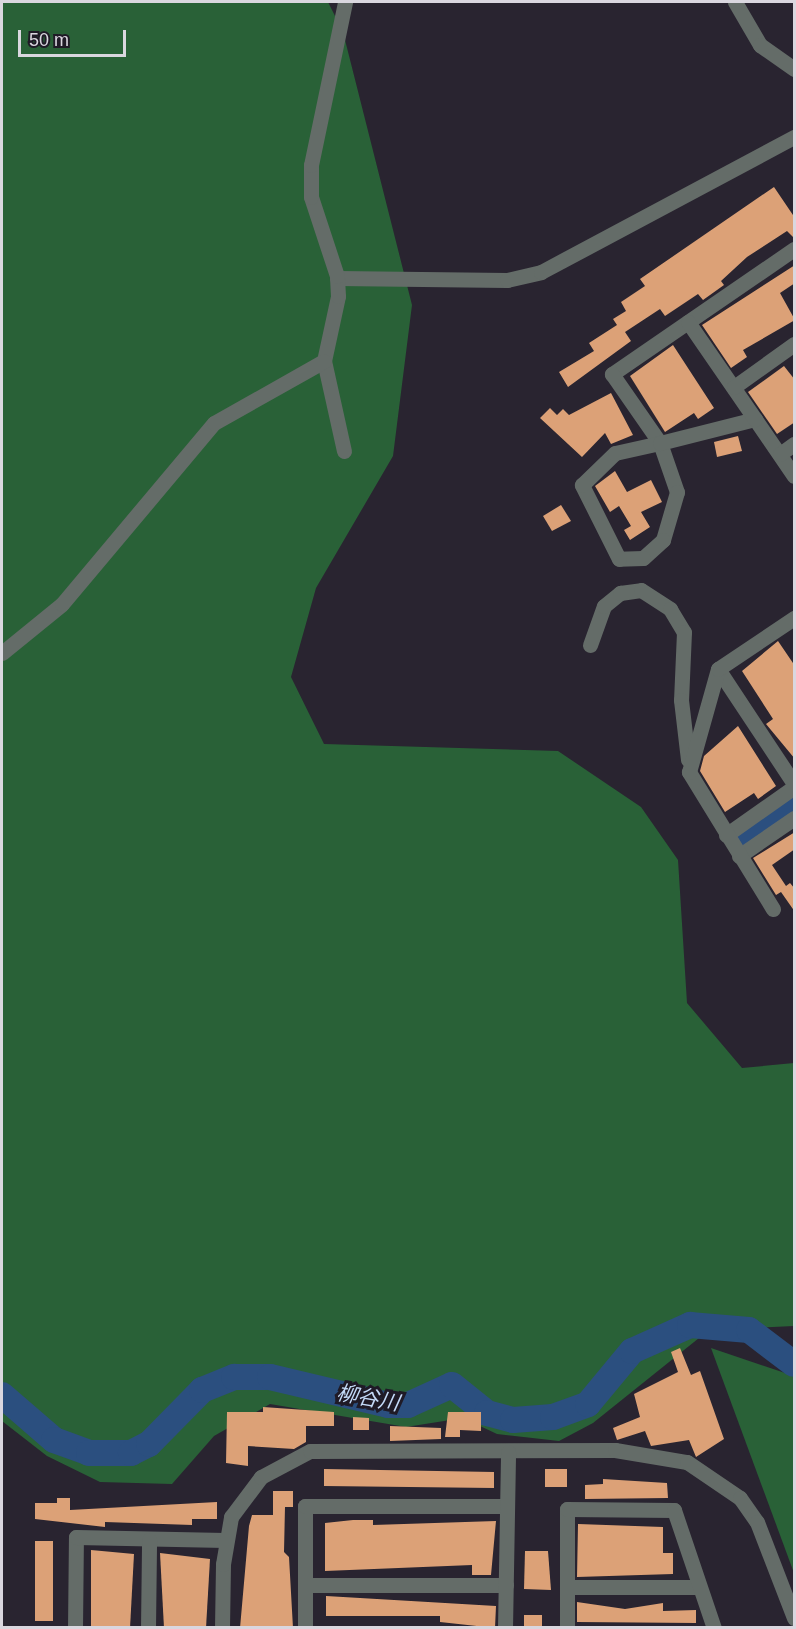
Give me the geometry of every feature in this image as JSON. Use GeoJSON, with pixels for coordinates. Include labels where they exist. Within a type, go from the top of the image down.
{"type":"FeatureCollection","features":[{"type":"Feature","properties":{"kind":"street"},"geometry":{"type":"LineString","coordinates":[[344,451],[324,361],[338,296],[337,278],[311,197],[311,165],[345,2]]}},
{"type":"Feature","properties":{"kind":"street"},"geometry":{"type":"LineString","coordinates":[[735,2],[760,45],[795,69]]}},
{"type":"Feature","properties":{"kind":"street"},"geometry":{"type":"LineString","coordinates":[[337,278],[507,280],[541,272],[795,137]]}},
{"type":"Feature","properties":{"kind":"street"},"geometry":{"type":"LineString","coordinates":[[755,418],[660,443],[615,453],[582,485],[619,559],[643,558],[663,540],[677,492],[660,443],[612,374],[795,249]]}},
{"type":"Feature","properties":{"kind":"street"},"geometry":{"type":"LineString","coordinates":[[688,322],[795,476]]}},
{"type":"Feature","properties":{"kind":"street"},"geometry":{"type":"LineString","coordinates":[[734,387],[795,344]]}},
{"type":"Feature","properties":{"kind":"street"},"geometry":{"type":"LineString","coordinates":[[2,653],[62,604],[214,423],[324,361]]}},
{"type":"Feature","properties":{"kind":"street"},"geometry":{"type":"LineString","coordinates":[[780,454],[795,444]]}},
{"type":"Feature","properties":{"kind":"street"},"geometry":{"type":"LineString","coordinates":[[590,645],[604,606],[620,593],[641,590],[670,609],[684,632],[681,700],[689,772],[773,909]]}},
{"type":"Feature","properties":{"kind":"street"},"geometry":{"type":"LineString","coordinates":[[689,772],[718,669],[792,625]]}},
{"type":"Feature","properties":{"kind":"street"},"geometry":{"type":"LineString","coordinates":[[718,669],[795,786],[726,835]]}},
{"type":"Feature","properties":{"kind":"street"},"geometry":{"type":"LineString","coordinates":[[739,856],[795,818]]}},
{"type":"Feature","properties":{"kind":"street"},"geometry":{"type":"LineString","coordinates":[[222,1628],[225,1540],[231,1517],[261,1477],[310,1451],[615,1450],[687,1462],[740,1498],[757,1521],[795,1618]]}},
{"type":"Feature","properties":{"kind":"street"},"geometry":{"type":"LineString","coordinates":[[505,1628],[508,1452]]}},
{"type":"Feature","properties":{"kind":"street"},"geometry":{"type":"LineString","coordinates":[[305,1628],[305,1506],[506,1506]]}},
{"type":"Feature","properties":{"kind":"street"},"geometry":{"type":"LineString","coordinates":[[567,1628],[567,1509],[674,1510],[696,1587],[714,1628]]}},
{"type":"Feature","properties":{"kind":"street"},"geometry":{"type":"LineString","coordinates":[[75,1628],[76,1538],[225,1540]]}},
{"type":"Feature","properties":{"kind":"street"},"geometry":{"type":"LineString","coordinates":[[147,1628],[149,1540]]}},
{"type":"Feature","properties":{"kind":"street"},"geometry":{"type":"LineString","coordinates":[[305,1585],[506,1585]]}},
{"type":"Feature","properties":{"kind":"street"},"geometry":{"type":"LineString","coordinates":[[568,1587],[696,1587]]}},
{"type":"Feature","properties":{"kind":"green space"},"geometry":{"type":"Polygon","coordinates":[[[2,2],[328,2],[343,32],[412,305],[393,456],[316,588],[291,677],[324,744],[558,751],[641,807],[678,860],[687,1003],[742,1068],[794,1063],[794,1326],[709,1330],[593,1423],[559,1441],[497,1434],[463,1418],[406,1427],[270,1404],[214,1436],[172,1484],[100,1482],[47,1456],[2,1421],[2,2]]]}},
{"type":"Feature","properties":{"kind":"green space"},"geometry":{"type":"Polygon","coordinates":[[[711,1348],[794,1376],[794,1573],[711,1348]]]}},
{"type":"Feature","properties":{"kind":"building"},"geometry":{"type":"Polygon","coordinates":[[[774,187],[795,218],[795,239],[787,231],[747,257],[721,281],[724,285],[703,300],[698,294],[665,316],[660,309],[625,332],[631,341],[568,387],[559,372],[594,351],[589,343],[617,325],[613,319],[626,311],[621,302],[645,286],[640,279],[774,187]]]}},
{"type":"Feature","properties":{"kind":"building"},"geometry":{"type":"Polygon","coordinates":[[[795,265],[795,283],[780,293],[795,320],[743,350],[747,357],[731,368],[702,325],[795,265]]]}},
{"type":"Feature","properties":{"kind":"building"},"geometry":{"type":"Polygon","coordinates":[[[673,345],[714,408],[698,419],[694,413],[665,432],[630,376],[673,345]]]}},
{"type":"Feature","properties":{"kind":"building"},"geometry":{"type":"Polygon","coordinates":[[[784,366],[795,380],[795,422],[777,434],[748,392],[784,366]]]}},
{"type":"Feature","properties":{"kind":"building"},"geometry":{"type":"Polygon","coordinates":[[[611,393],[633,435],[611,444],[605,433],[582,457],[540,418],[550,408],[557,415],[563,409],[569,415],[611,393]]]}},
{"type":"Feature","properties":{"kind":"building"},"geometry":{"type":"Polygon","coordinates":[[[738,436],[742,451],[717,457],[714,442],[738,436]]]}},
{"type":"Feature","properties":{"kind":"building"},"geometry":{"type":"Polygon","coordinates":[[[615,471],[627,492],[651,480],[662,502],[641,512],[650,527],[630,540],[624,530],[631,526],[619,506],[610,512],[595,486],[615,471]]]}},
{"type":"Feature","properties":{"kind":"building"},"geometry":{"type":"Polygon","coordinates":[[[561,505],[571,521],[552,531],[543,516],[561,505]]]}},
{"type":"Feature","properties":{"kind":"building"},"geometry":{"type":"Polygon","coordinates":[[[778,641],[795,666],[795,759],[766,724],[773,719],[742,671],[778,641]]]}},
{"type":"Feature","properties":{"kind":"building"},"geometry":{"type":"Polygon","coordinates":[[[738,726],[776,786],[758,799],[754,793],[725,812],[700,771],[704,756],[738,726]]]}},
{"type":"Feature","properties":{"kind":"building"},"geometry":{"type":"Polygon","coordinates":[[[795,832],[795,849],[772,865],[786,886],[790,883],[795,889],[795,912],[781,892],[776,895],[753,858],[795,832]]]}},
{"type":"Feature","properties":{"kind":"building"},"geometry":{"type":"Polygon","coordinates":[[[680,1348],[691,1375],[700,1371],[724,1439],[696,1457],[689,1440],[651,1446],[645,1431],[617,1440],[613,1428],[640,1417],[634,1394],[678,1372],[671,1352],[680,1348]]]}},
{"type":"Feature","properties":{"kind":"building"},"geometry":{"type":"Polygon","coordinates":[[[263,1407],[334,1412],[334,1426],[306,1426],[306,1442],[294,1449],[248,1446],[248,1466],[226,1463],[227,1412],[263,1412],[263,1407]]]}},
{"type":"Feature","properties":{"kind":"building"},"geometry":{"type":"Polygon","coordinates":[[[448,1412],[481,1412],[481,1431],[460,1430],[460,1437],[445,1437],[448,1412]]]}},
{"type":"Feature","properties":{"kind":"building"},"geometry":{"type":"Polygon","coordinates":[[[353,1417],[369,1418],[369,1430],[353,1430],[353,1417]]]}},
{"type":"Feature","properties":{"kind":"building"},"geometry":{"type":"Polygon","coordinates":[[[390,1426],[441,1428],[441,1439],[390,1441],[390,1426]]]}},
{"type":"Feature","properties":{"kind":"building"},"geometry":{"type":"Polygon","coordinates":[[[324,1469],[494,1472],[494,1488],[324,1486],[324,1469]]]}},
{"type":"Feature","properties":{"kind":"building"},"geometry":{"type":"Polygon","coordinates":[[[545,1469],[567,1469],[567,1487],[545,1487],[545,1469]]]}},
{"type":"Feature","properties":{"kind":"building"},"geometry":{"type":"Polygon","coordinates":[[[603,1479],[667,1483],[668,1498],[585,1499],[585,1485],[603,1484],[603,1479]]]}},
{"type":"Feature","properties":{"kind":"building"},"geometry":{"type":"Polygon","coordinates":[[[273,1491],[293,1491],[293,1507],[285,1507],[284,1552],[289,1557],[293,1628],[240,1628],[249,1526],[252,1515],[273,1515],[273,1491]]]}},
{"type":"Feature","properties":{"kind":"building"},"geometry":{"type":"Polygon","coordinates":[[[57,1498],[70,1498],[70,1510],[217,1502],[217,1519],[192,1519],[192,1525],[105,1522],[105,1527],[35,1519],[35,1503],[57,1503],[57,1498]]]}},
{"type":"Feature","properties":{"kind":"building"},"geometry":{"type":"Polygon","coordinates":[[[373,1520],[373,1525],[496,1521],[491,1575],[472,1575],[472,1565],[325,1571],[325,1523],[373,1520]]]}},
{"type":"Feature","properties":{"kind":"building"},"geometry":{"type":"Polygon","coordinates":[[[578,1524],[663,1527],[663,1553],[673,1553],[673,1574],[577,1577],[578,1524]]]}},
{"type":"Feature","properties":{"kind":"building"},"geometry":{"type":"Polygon","coordinates":[[[35,1541],[53,1541],[53,1621],[35,1621],[35,1541]]]}},
{"type":"Feature","properties":{"kind":"building"},"geometry":{"type":"Polygon","coordinates":[[[91,1550],[134,1554],[130,1628],[91,1628],[91,1550]]]}},
{"type":"Feature","properties":{"kind":"building"},"geometry":{"type":"Polygon","coordinates":[[[525,1551],[548,1551],[551,1590],[524,1589],[525,1551]]]}},
{"type":"Feature","properties":{"kind":"building"},"geometry":{"type":"Polygon","coordinates":[[[160,1553],[210,1559],[206,1628],[164,1628],[160,1553]]]}},
{"type":"Feature","properties":{"kind":"building"},"geometry":{"type":"Polygon","coordinates":[[[326,1596],[496,1606],[495,1628],[440,1622],[440,1616],[326,1616],[326,1596]]]}},
{"type":"Feature","properties":{"kind":"building"},"geometry":{"type":"Polygon","coordinates":[[[577,1602],[625,1609],[663,1603],[663,1611],[696,1610],[696,1623],[577,1622],[577,1602]]]}},
{"type":"Feature","properties":{"kind":"building"},"geometry":{"type":"Polygon","coordinates":[[[524,1615],[542,1615],[542,1627],[524,1627],[524,1615]]]}},
{"type":"Feature","properties":{"kind":"waterway"},"geometry":{"type":"LineString","coordinates":[[742,836],[794,800]]}},
{"type":"Feature","properties":{"kind":"waterway","name":"柳谷川"},"geometry":{"type":"LineString","coordinates":[[2,1395],[54,1440],[89,1453],[131,1453],[149,1444],[202,1390],[234,1377],[270,1377],[388,1405],[408,1405],[452,1385],[487,1413],[513,1420],[553,1417],[588,1404],[632,1351],[690,1325],[749,1330],[794,1364]]}}]}
